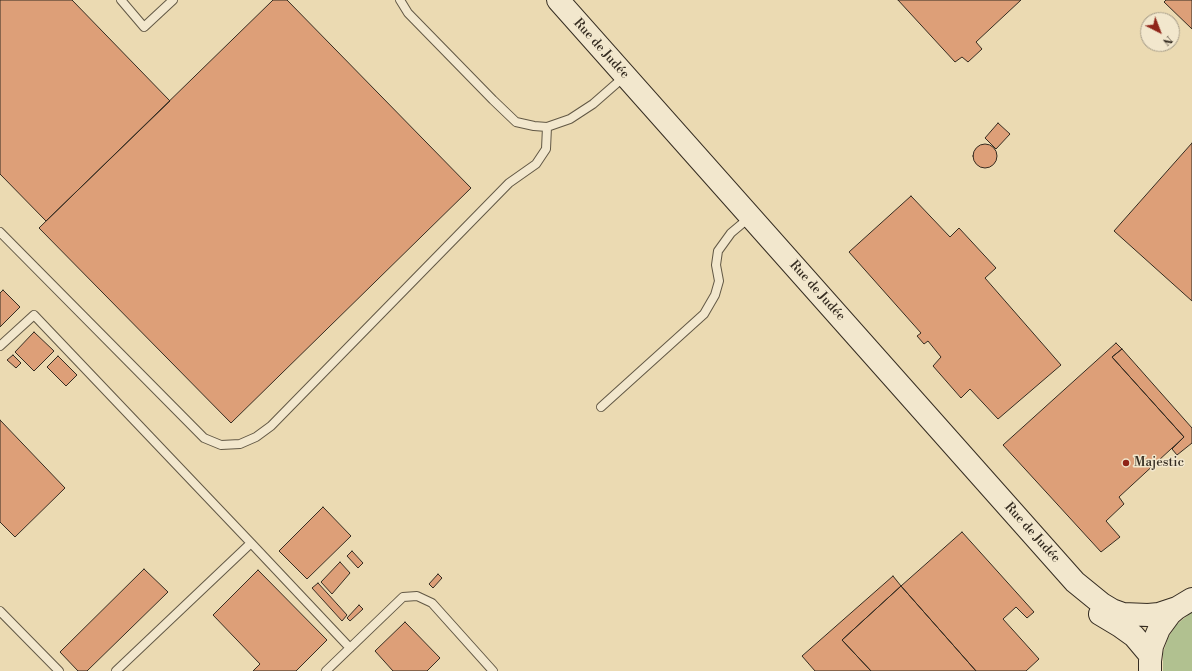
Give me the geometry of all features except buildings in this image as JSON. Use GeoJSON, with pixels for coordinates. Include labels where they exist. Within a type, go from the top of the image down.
{"type":"FeatureCollection","features":[{"type":"Feature","properties":{"kind":"main road","name":"Rue de Judée"},"geometry":{"type":"LineString","coordinates":[[558,0],[1075,582],[1092,606],[1098,612],[1134,636],[1150,663]]}},
{"type":"Feature","properties":{"kind":"main road","name":"Rue de Judée"},"geometry":{"type":"LineString","coordinates":[[1075,582],[1102,604],[1123,614],[1159,614],[1185,604]]}},
{"type":"Feature","properties":{"kind":"main road"},"geometry":{"type":"LineString","coordinates":[[1150,663],[1154,642],[1159,629],[1170,614],[1185,604]]}},
{"type":"Feature","properties":{"kind":"lane"},"geometry":{"type":"LineString","coordinates":[[121,0],[144,27],[173,0]]}},
{"type":"Feature","properties":{"kind":"lane"},"geometry":{"type":"LineString","coordinates":[[400,0],[408,13],[516,122],[547,127],[570,119],[593,104],[625,76]]}},
{"type":"Feature","properties":{"kind":"lane"},"geometry":{"type":"LineString","coordinates":[[0,232],[204,438],[221,445],[240,444],[256,437],[271,426],[509,183],[536,164],[546,149],[547,127]]}},
{"type":"Feature","properties":{"kind":"lane"},"geometry":{"type":"LineString","coordinates":[[600,407],[704,314],[715,294],[718,281],[716,265],[718,250],[731,233],[751,217]]}},
{"type":"Feature","properties":{"kind":"lane"},"geometry":{"type":"LineString","coordinates":[[0,346],[34,315],[350,648]]}},
{"type":"Feature","properties":{"kind":"lane"},"geometry":{"type":"LineString","coordinates":[[116,671],[250,543]]}},
{"type":"Feature","properties":{"kind":"lane"},"geometry":{"type":"LineString","coordinates":[[326,671],[403,597],[417,596],[432,603],[493,671]]}},
{"type":"Feature","properties":{"kind":"lane"},"geometry":{"type":"LineString","coordinates":[[0,611],[59,671]]}},
{"type":"Feature","properties":{"kind":"green space"},"geometry":{"type":"Polygon","coordinates":[[[1192,612],[1192,671],[1163,671],[1163,653],[1168,638],[1176,625],[1192,612]]]}},
{"type":"Feature","properties":{"kind":"place","name":"Majestic"},"geometry":{"type":"Point","coordinates":[1126,463]}}]}
